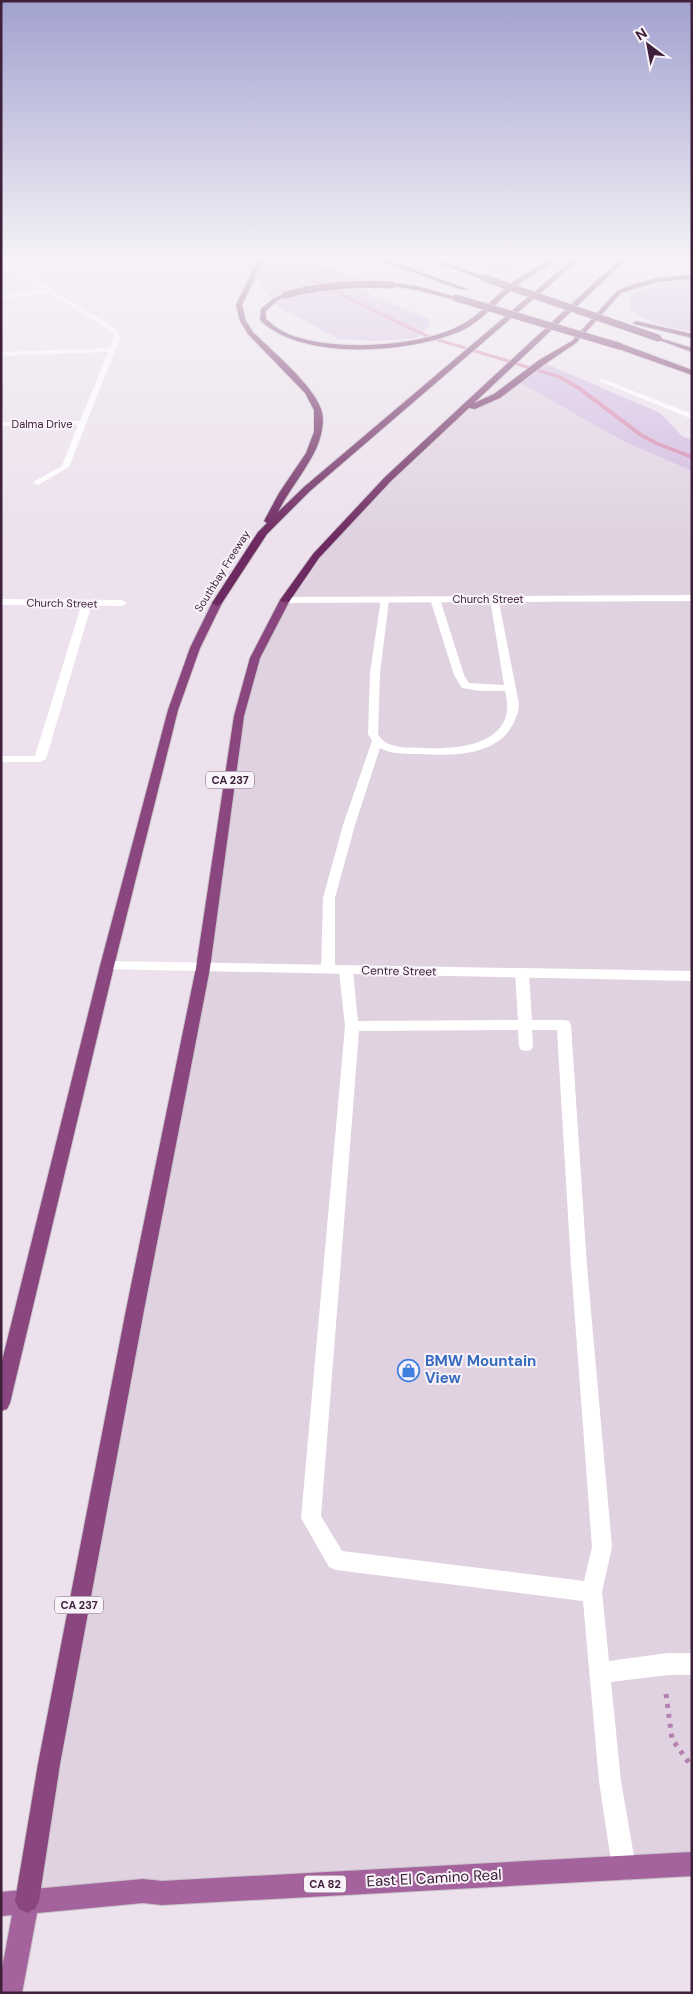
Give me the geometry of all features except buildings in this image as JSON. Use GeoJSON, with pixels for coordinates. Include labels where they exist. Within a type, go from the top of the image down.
{"type":"FeatureCollection","features":[{"type":"Feature","properties":{"kind":"highway"},"geometry":{"type":"LineString","coordinates":[[263,532],[283,493],[310,453],[318,432],[318,410],[308,392],[268,352]]}},
{"type":"Feature","properties":{"kind":"highway","name":"Southbay Freeway"},"geometry":{"type":"LineString","coordinates":[[1,1403],[107,966],[173,710],[195,648],[217,603],[263,532],[307,489],[467,352]]}},
{"type":"Feature","properties":{"kind":"highway","name":"CA 237"},"geometry":{"type":"LineString","coordinates":[[28,1901],[49,1764],[127,1349],[203,968],[238,716],[255,658],[285,600],[316,556],[388,478],[524,352]]}},
{"type":"Feature","properties":{"kind":"highway"},"geometry":{"type":"LineString","coordinates":[[457,414],[497,396],[558,352]]}},
{"type":"Feature","properties":{"kind":"highway"},"geometry":{"type":"LineString","coordinates":[[635,352],[692,373]]}},
{"type":"Feature","properties":{"kind":"main road","name":"East El Camino Real"},"geometry":{"type":"LineString","coordinates":[[28,1901],[143,1892],[162,1893],[692,1864]]}},
{"type":"Feature","properties":{"kind":"main road","name":"CA 82"},"geometry":{"type":"LineString","coordinates":[[1,1904],[28,1901]]}},
{"type":"Feature","properties":{"kind":"main road","name":"CA 237"},"geometry":{"type":"LineString","coordinates":[[10,1993],[28,1901]]}},
{"type":"Feature","properties":{"kind":"street"},"geometry":{"type":"LineString","coordinates":[[1,354],[56,352]]}},
{"type":"Feature","properties":{"kind":"street"},"geometry":{"type":"LineString","coordinates":[[38,483],[65,467],[112,352]]}},
{"type":"Feature","properties":{"kind":"street"},"geometry":{"type":"LineString","coordinates":[[601,380],[692,417]]}},
{"type":"Feature","properties":{"kind":"street","name":"Dalma Drive"},"geometry":{"type":"LineString","coordinates":[[1,424],[84,423]]}},
{"type":"Feature","properties":{"kind":"street","name":"Church Street"},"geometry":{"type":"LineString","coordinates":[[285,600],[692,598]]}},
{"type":"Feature","properties":{"kind":"street"},"geometry":{"type":"LineString","coordinates":[[435,599],[459,675],[466,686],[509,688]]}},
{"type":"Feature","properties":{"kind":"street","name":"Church Street"},"geometry":{"type":"LineString","coordinates":[[1,602],[122,603]]}},
{"type":"Feature","properties":{"kind":"street"},"geometry":{"type":"LineString","coordinates":[[1,759],[40,759],[87,603]]}},
{"type":"Feature","properties":{"kind":"street"},"geometry":{"type":"LineString","coordinates":[[328,970],[329,898],[349,825],[377,742]]}},
{"type":"Feature","properties":{"kind":"street","name":"Centre Street"},"geometry":{"type":"LineString","coordinates":[[107,966],[692,976]]}},
{"type":"Feature","properties":{"kind":"street"},"geometry":{"type":"LineString","coordinates":[[346,971],[352,1026],[311,1518],[336,1560],[592,1592]]}},
{"type":"Feature","properties":{"kind":"street"},"geometry":{"type":"LineString","coordinates":[[522,973],[526,1046]]}},
{"type":"Feature","properties":{"kind":"street"},"geometry":{"type":"LineString","coordinates":[[352,1026],[564,1025],[579,1266],[602,1547],[592,1592],[610,1781],[624,1868]]}},
{"type":"Feature","properties":{"kind":"street"},"geometry":{"type":"LineString","coordinates":[[599,1673],[668,1664],[692,1664]]}},
{"type":"Feature","properties":{"kind":"lane"},"geometry":{"type":"LineString","coordinates":[[384,600],[375,674],[373,734],[377,742],[388,749],[448,753],[475,748],[494,739],[509,723],[514,710],[495,599]]}},
{"type":"Feature","properties":{"kind":"path"},"geometry":{"type":"LineString","coordinates":[[666,1694],[672,1739],[692,1767]]}},
{"type":"Feature","properties":{"kind":"shaded area"},"geometry":{"type":"Polygon","coordinates":[[[542,362],[660,413],[682,436],[692,440],[692,471],[625,442],[517,381],[542,362]]]}},
{"type":"Feature","properties":{"kind":"shaded area","name":"BMW Mountain View"},"geometry":{"type":"Polygon","coordinates":[[[517,381],[625,442],[692,471],[692,1864],[27,1901],[203,968],[239,716],[255,658],[316,556],[457,414],[497,396],[517,381]]]}},
{"type":"Feature","properties":{"kind":"waterway"},"geometry":{"type":"LineString","coordinates":[[478,352],[560,377],[580,389],[641,435],[658,444],[692,457]]}},
{"type":"Feature","properties":{"kind":"place","name":"BMW Mountain View"},"geometry":{"type":"Point","coordinates":[409,1370]}}]}
